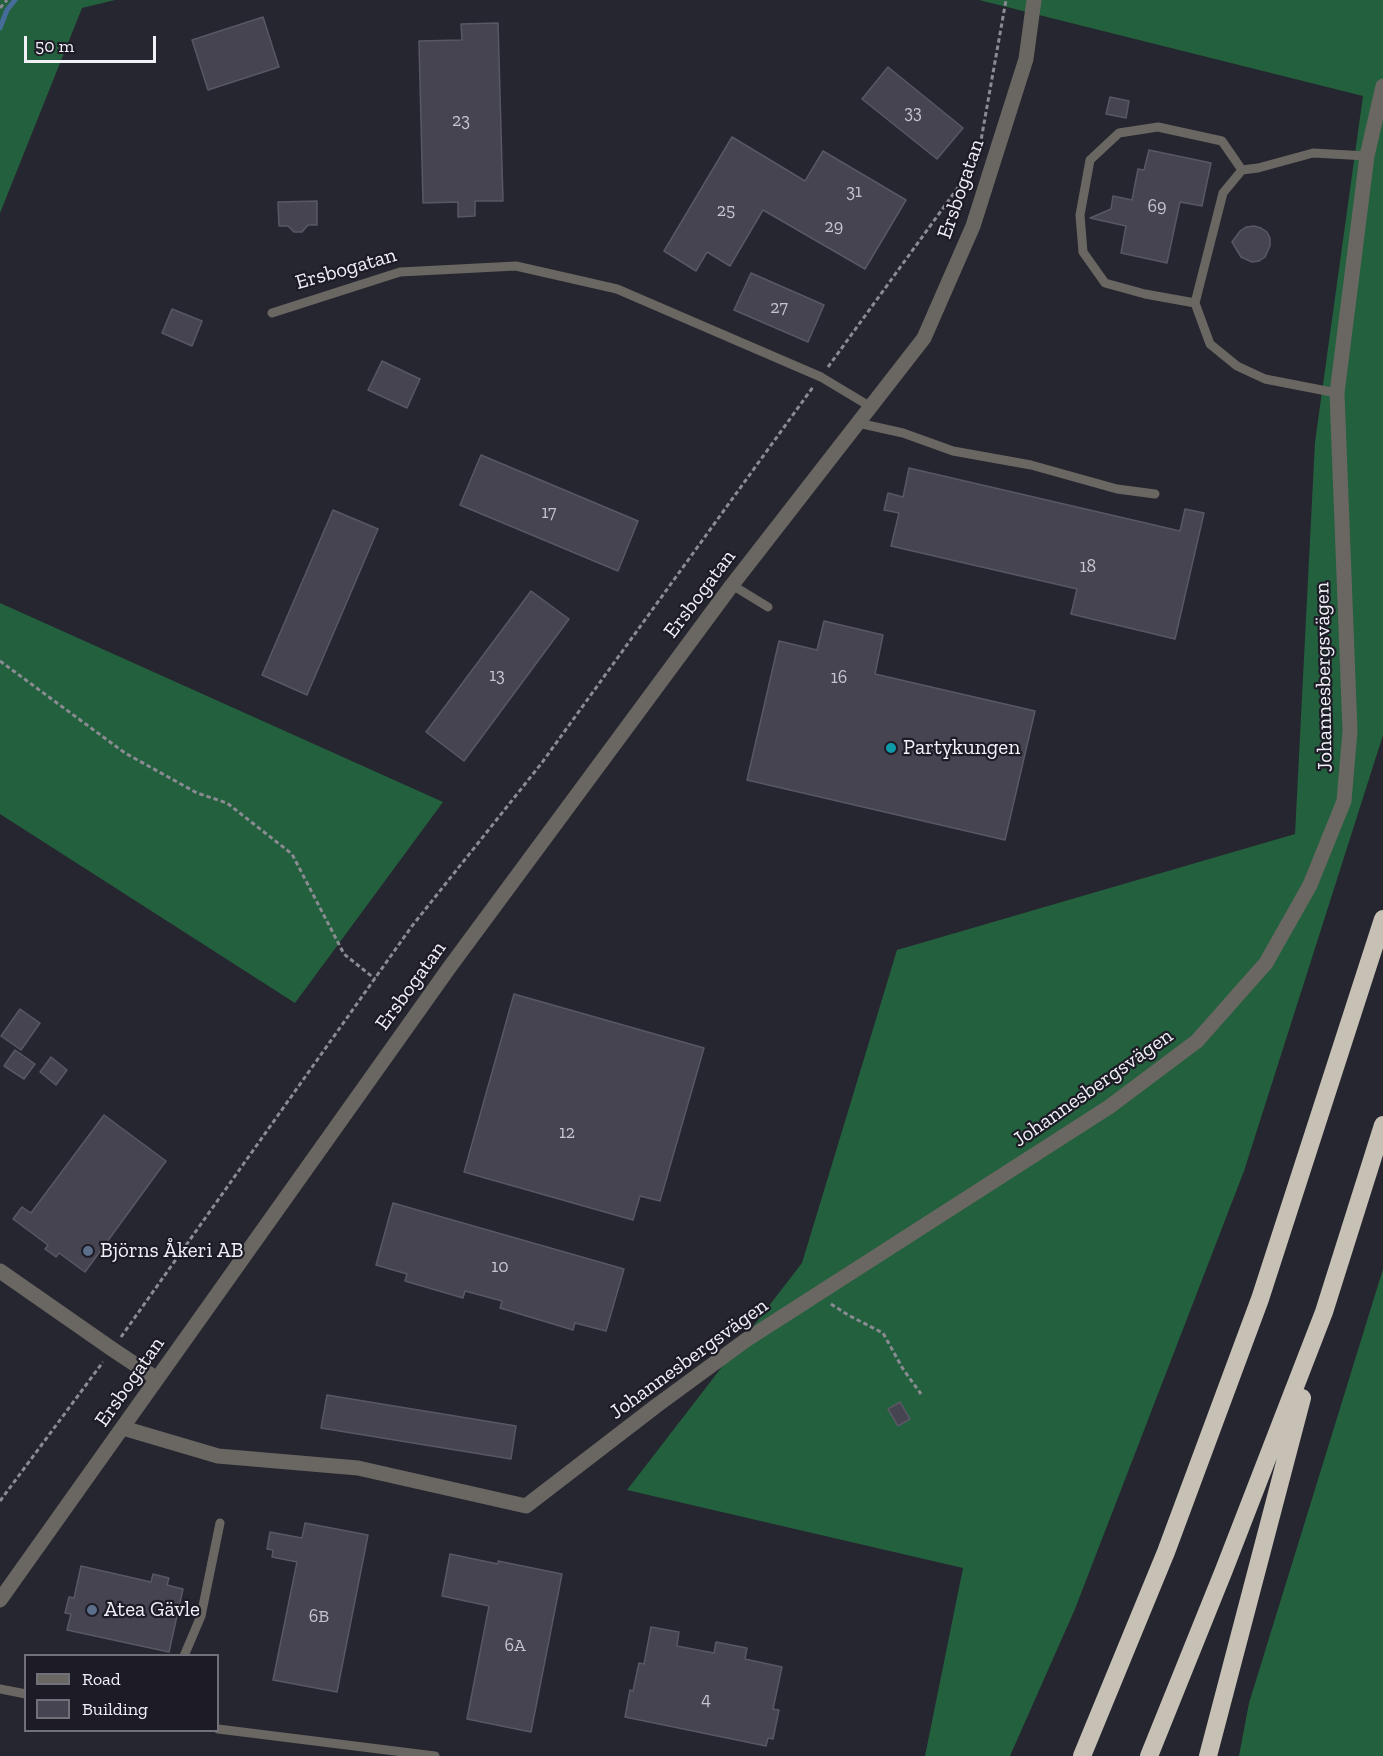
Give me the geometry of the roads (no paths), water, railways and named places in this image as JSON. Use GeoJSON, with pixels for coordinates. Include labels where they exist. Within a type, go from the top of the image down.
{"type":"FeatureCollection","features":[{"type":"Feature","properties":{"kind":"highway"},"geometry":{"type":"LineString","coordinates":[[1082,1756],[1167,1552],[1260,1299],[1383,919]]}},
{"type":"Feature","properties":{"kind":"highway"},"geometry":{"type":"LineString","coordinates":[[1208,1756],[1324,1312],[1383,1125]]}},
{"type":"Feature","properties":{"kind":"highway"},"geometry":{"type":"LineString","coordinates":[[1149,1756],[1324,1312]]}},
{"type":"Feature","properties":{"kind":"street","name":"Ersbogatan"},"geometry":{"type":"LineString","coordinates":[[0,1600],[449,968],[732,585],[924,338],[973,226],[1026,59],[1034,0]]}},
{"type":"Feature","properties":{"kind":"street","name":"Johannesbergsvägen"},"geometry":{"type":"LineString","coordinates":[[123,1428],[218,1456],[358,1468],[526,1506],[746,1341],[1109,1107],[1197,1041],[1266,963],[1310,885],[1344,801],[1350,731],[1337,393],[1367,156],[1383,86]]}},
{"type":"Feature","properties":{"kind":"street"},"geometry":{"type":"LineString","coordinates":[[0,1271],[157,1379]]}},
{"type":"Feature","properties":{"kind":"lane"},"geometry":{"type":"LineString","coordinates":[[1195,303],[1145,294],[1105,283],[1083,252],[1080,215],[1090,159],[1119,133],[1158,127],[1222,141],[1242,170]]}},
{"type":"Feature","properties":{"kind":"lane"},"geometry":{"type":"LineString","coordinates":[[1337,393],[1265,379],[1237,366],[1210,344],[1195,303],[1223,193],[1242,170],[1313,153],[1367,156]]}},
{"type":"Feature","properties":{"kind":"lane","name":"Ersbogatan"},"geometry":{"type":"LineString","coordinates":[[272,313],[400,272],[516,266],[617,288],[821,377],[871,406]]}},
{"type":"Feature","properties":{"kind":"lane"},"geometry":{"type":"LineString","coordinates":[[858,423],[903,433],[953,451],[1031,465],[1117,489],[1155,494]]}},
{"type":"Feature","properties":{"kind":"lane"},"geometry":{"type":"LineString","coordinates":[[732,585],[768,607]]}},
{"type":"Feature","properties":{"kind":"lane"},"geometry":{"type":"LineString","coordinates":[[185,1654],[201,1616],[220,1523]]}},
{"type":"Feature","properties":{"kind":"lane"},"geometry":{"type":"LineString","coordinates":[[0,1689],[24,1694]]}},
{"type":"Feature","properties":{"kind":"lane"},"geometry":{"type":"LineString","coordinates":[[219,1729],[435,1756]]}},
{"type":"Feature","properties":{"kind":"waterway"},"geometry":{"type":"LineString","coordinates":[[0,28],[7,10],[15,0]]}},
{"type":"Feature","properties":{"kind":"place","name":"Partykungen"},"geometry":{"type":"Point","coordinates":[891,748]}},
{"type":"Feature","properties":{"kind":"place","name":"Björns Åkeri AB"},"geometry":{"type":"Point","coordinates":[88,1251]}},
{"type":"Feature","properties":{"kind":"place","name":"Atea Gävle"},"geometry":{"type":"Point","coordinates":[92,1610]}}]}
